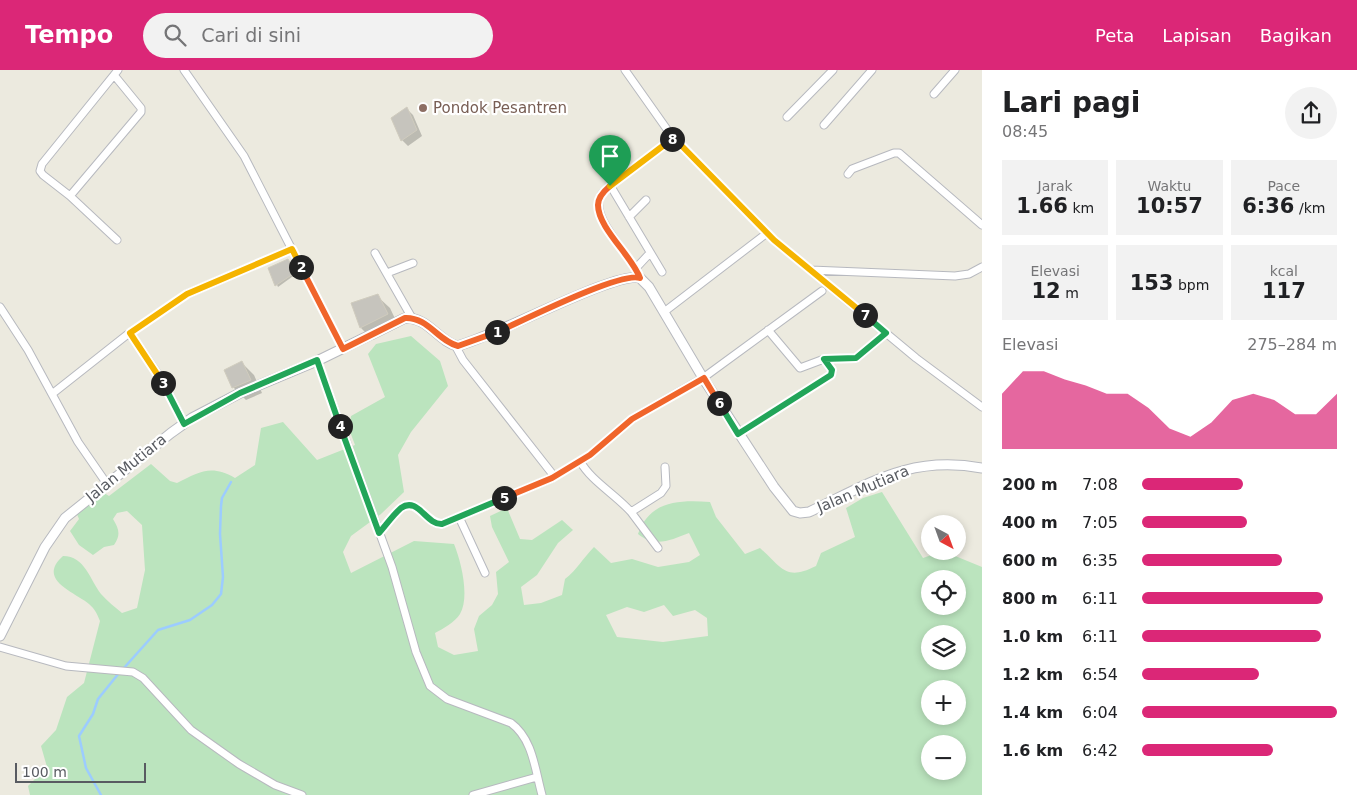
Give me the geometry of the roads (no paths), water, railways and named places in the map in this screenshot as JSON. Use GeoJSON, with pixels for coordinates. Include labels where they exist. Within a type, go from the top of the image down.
{"type":"FeatureCollection","features":[{"type":"Feature","properties":{"kind":"street"},"geometry":{"type":"LineString","coordinates":[[184,70],[244,156],[343,349]]}},
{"type":"Feature","properties":{"kind":"street"},"geometry":{"type":"LineString","coordinates":[[625,70],[674,138],[766,233],[886,333],[982,407]]}},
{"type":"Feature","properties":{"kind":"street"},"geometry":{"type":"LineString","coordinates":[[787,117],[833,70]]}},
{"type":"Feature","properties":{"kind":"street"},"geometry":{"type":"LineString","coordinates":[[824,125],[872,70]]}},
{"type":"Feature","properties":{"kind":"street"},"geometry":{"type":"LineString","coordinates":[[934,94],[955,70]]}},
{"type":"Feature","properties":{"kind":"street"},"geometry":{"type":"LineString","coordinates":[[70,196],[141,112],[141,108],[116,73],[42,164],[40,170],[43,175],[70,196],[117,240]]}},
{"type":"Feature","properties":{"kind":"street"},"geometry":{"type":"LineString","coordinates":[[454,345],[489,335],[592,290],[628,277],[640,278],[636,268],[601,218],[598,205],[601,194],[610,186],[674,138]]}},
{"type":"Feature","properties":{"kind":"street"},"geometry":{"type":"LineString","coordinates":[[848,174],[852,169],[894,153],[899,153],[982,225]]}},
{"type":"Feature","properties":{"kind":"street"},"geometry":{"type":"LineString","coordinates":[[610,186],[662,272]]}},
{"type":"Feature","properties":{"kind":"street"},"geometry":{"type":"LineString","coordinates":[[629,218],[646,200]]}},
{"type":"Feature","properties":{"kind":"street"},"geometry":{"type":"LineString","coordinates":[[664,312],[766,233]]}},
{"type":"Feature","properties":{"kind":"street"},"geometry":{"type":"LineString","coordinates":[[52,394],[130,333],[187,294],[292,249]]}},
{"type":"Feature","properties":{"kind":"street"},"geometry":{"type":"LineString","coordinates":[[376,253],[412,318],[435,330],[454,345],[554,476]]}},
{"type":"Feature","properties":{"kind":"street"},"geometry":{"type":"LineString","coordinates":[[636,268],[650,253]]}},
{"type":"Feature","properties":{"kind":"street"},"geometry":{"type":"LineString","coordinates":[[387,273],[413,263]]}},
{"type":"Feature","properties":{"kind":"street"},"geometry":{"type":"LineString","coordinates":[[811,270],[955,276],[969,274],[982,267]]}},
{"type":"Feature","properties":{"kind":"street","name":"Jalan Mutiara"},"geometry":{"type":"LineString","coordinates":[[640,278],[649,287],[738,434],[774,487],[793,510],[800,513],[809,512],[894,472],[920,466],[948,465],[982,468]]}},
{"type":"Feature","properties":{"kind":"street"},"geometry":{"type":"LineString","coordinates":[[379,533],[399,510],[411,504],[436,524],[459,517],[554,476],[590,455],[632,419],[704,378],[822,291]]}},
{"type":"Feature","properties":{"kind":"street"},"geometry":{"type":"LineString","coordinates":[[0,307],[52,394],[78,442],[107,484]]}},
{"type":"Feature","properties":{"kind":"street","name":"Jalan Mutiara"},"geometry":{"type":"LineString","coordinates":[[0,636],[54,533],[66,518],[184,424],[240,393],[343,349],[405,318],[412,318]]}},
{"type":"Feature","properties":{"kind":"street"},"geometry":{"type":"LineString","coordinates":[[768,330],[799,368],[824,359],[856,358],[886,333]]}},
{"type":"Feature","properties":{"kind":"street"},"geometry":{"type":"LineString","coordinates":[[130,333],[162,380],[184,424]]}},
{"type":"Feature","properties":{"kind":"street"},"geometry":{"type":"LineString","coordinates":[[738,434],[831,375],[832,370],[824,359]]}},
{"type":"Feature","properties":{"kind":"street"},"geometry":{"type":"LineString","coordinates":[[317,360],[392,567],[416,652],[430,686],[447,699],[511,723],[519,729],[530,750],[542,795]]}},
{"type":"Feature","properties":{"kind":"street"},"geometry":{"type":"LineString","coordinates":[[580,461],[585,471],[619,499],[631,512],[658,548]]}},
{"type":"Feature","properties":{"kind":"street"},"geometry":{"type":"LineString","coordinates":[[631,512],[662,493],[666,486],[665,468]]}},
{"type":"Feature","properties":{"kind":"street"},"geometry":{"type":"LineString","coordinates":[[459,517],[485,574]]}},
{"type":"Feature","properties":{"kind":"street"},"geometry":{"type":"LineString","coordinates":[[0,646],[66,666],[133,672],[143,678],[191,730],[239,764],[275,784],[302,795]]}},
{"type":"Feature","properties":{"kind":"street"},"geometry":{"type":"LineString","coordinates":[[473,795],[537,777]]}},
{"type":"Feature","properties":{"kind":"waterway"},"geometry":{"type":"LineString","coordinates":[[123,669],[158,630],[190,620],[212,605],[221,594],[223,577],[220,534],[221,506],[222,498],[231,482]]}},
{"type":"Feature","properties":{"kind":"waterway"},"geometry":{"type":"LineString","coordinates":[[101,795],[86,768],[79,736],[93,714],[98,699],[119,673]]}},
{"type":"Feature","properties":{"kind":"place","name":"Pondok Pesantren"},"geometry":{"type":"Point","coordinates":[423,108]}}]}
